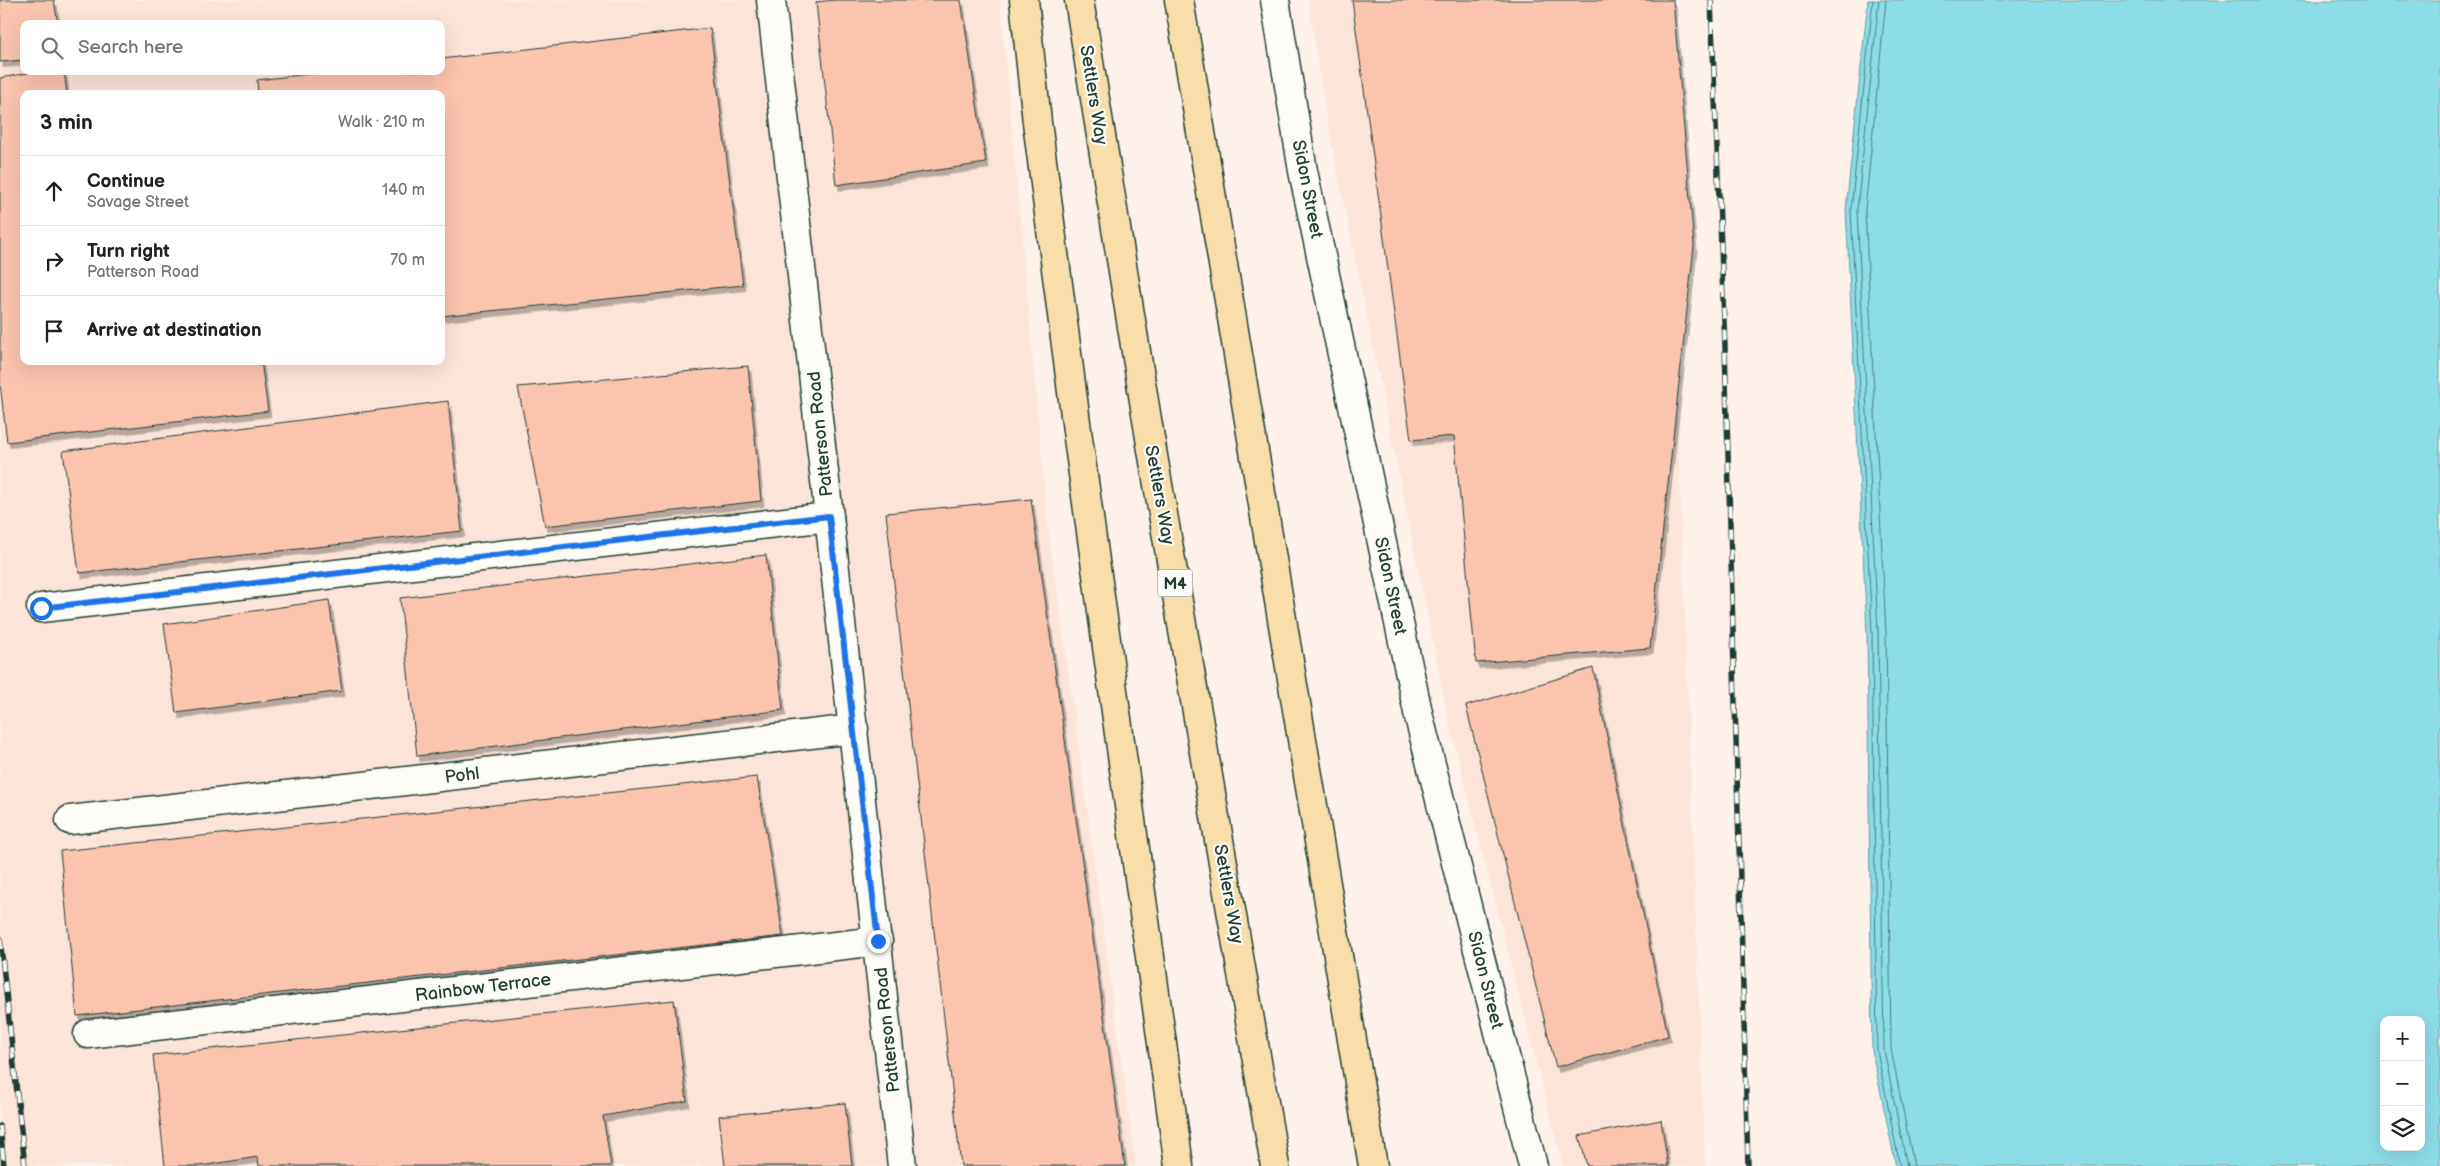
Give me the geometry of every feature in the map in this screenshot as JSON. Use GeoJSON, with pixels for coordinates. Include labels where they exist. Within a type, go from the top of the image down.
{"type":"FeatureCollection","features":[{"type":"Feature","properties":{"kind":"highway"},"geometry":{"type":"LineString","coordinates":[[1024,0],[1037,122],[1078,438],[1179,1166]]}},
{"type":"Feature","properties":{"kind":"highway","name":"Settlers Way"},"geometry":{"type":"LineString","coordinates":[[1079,0],[1151,444],[1275,1166]]}},
{"type":"Feature","properties":{"kind":"highway"},"geometry":{"type":"LineString","coordinates":[[1178,0],[1373,1166]]}},
{"type":"Feature","properties":{"kind":"street","name":"Patterson Road"},"geometry":{"type":"LineString","coordinates":[[771,0],[902,1166]]}},
{"type":"Feature","properties":{"kind":"street","name":"Sidon Street"},"geometry":{"type":"LineString","coordinates":[[1276,0],[1303,171],[1419,716],[1533,1166]]}},
{"type":"Feature","properties":{"kind":"street"},"geometry":{"type":"LineString","coordinates":[[41,608],[829,516]]}},
{"type":"Feature","properties":{"kind":"street","name":"Pohl"},"geometry":{"type":"LineString","coordinates":[[70,820],[854,729]]}},
{"type":"Feature","properties":{"kind":"street","name":"Rainbow Terrace"},"geometry":{"type":"LineString","coordinates":[[88,1034],[878,941]]}},
{"type":"Feature","properties":{"kind":"shaded area"},"geometry":{"type":"Polygon","coordinates":[[[0,0],[1000,0],[1047,517],[1136,1166],[0,1166],[0,0]]]}},
{"type":"Feature","properties":{"kind":"shaded area"},"geometry":{"type":"Polygon","coordinates":[[[1308,0],[1662,0],[1705,1166],[1563,1166],[1449,722],[1327,120],[1308,0]]]}},
{"type":"Feature","properties":{"kind":"water"},"geometry":{"type":"Polygon","coordinates":[[[1868,0],[2440,0],[2440,1166],[1896,1166],[1872,1051],[1867,634],[1846,209],[1868,0]]]}},
{"type":"Feature","properties":{"kind":"building"},"geometry":{"type":"Polygon","coordinates":[[[0,0],[54,0],[57,20],[20,20],[20,60],[0,62],[0,0]]]}},
{"type":"Feature","properties":{"kind":"building"},"geometry":{"type":"Polygon","coordinates":[[[835,0],[961,0],[986,163],[836,185],[816,2],[835,0]]]}},
{"type":"Feature","properties":{"kind":"building"},"geometry":{"type":"Polygon","coordinates":[[[1352,0],[1673,0],[1694,246],[1650,648],[1476,663],[1454,436],[1411,440],[1352,0]]]}},
{"type":"Feature","properties":{"kind":"building"},"geometry":{"type":"Polygon","coordinates":[[[710,28],[743,285],[445,316],[445,90],[258,90],[257,80],[300,75],[445,75],[445,59],[710,28]]]}},
{"type":"Feature","properties":{"kind":"building"},"geometry":{"type":"Polygon","coordinates":[[[20,74],[65,75],[66,90],[20,90],[20,365],[262,365],[268,411],[7,442],[0,383],[0,78],[20,74]]]}},
{"type":"Feature","properties":{"kind":"building"},"geometry":{"type":"Polygon","coordinates":[[[748,366],[761,501],[545,526],[518,387],[748,366]]]}},
{"type":"Feature","properties":{"kind":"building"},"geometry":{"type":"Polygon","coordinates":[[[448,401],[462,531],[79,573],[63,451],[448,401]]]}},
{"type":"Feature","properties":{"kind":"building"},"geometry":{"type":"Polygon","coordinates":[[[1031,499],[1125,1166],[961,1166],[886,513],[1031,499]]]}},
{"type":"Feature","properties":{"kind":"building"},"geometry":{"type":"Polygon","coordinates":[[[766,555],[783,710],[417,756],[400,598],[766,555]]]}},
{"type":"Feature","properties":{"kind":"building"},"geometry":{"type":"Polygon","coordinates":[[[329,600],[342,691],[176,713],[164,624],[329,600]]]}},
{"type":"Feature","properties":{"kind":"building"},"geometry":{"type":"Polygon","coordinates":[[[1593,668],[1668,1036],[1556,1067],[1466,706],[1593,668]]]}},
{"type":"Feature","properties":{"kind":"building"},"geometry":{"type":"Polygon","coordinates":[[[757,777],[783,936],[77,1016],[60,851],[757,777]]]}},
{"type":"Feature","properties":{"kind":"building"},"geometry":{"type":"Polygon","coordinates":[[[674,1000],[687,1101],[603,1116],[611,1166],[259,1166],[258,1157],[200,1166],[165,1166],[153,1055],[674,1000]]]}},
{"type":"Feature","properties":{"kind":"building"},"geometry":{"type":"Polygon","coordinates":[[[845,1103],[852,1166],[725,1166],[719,1116],[845,1103]]]}},
{"type":"Feature","properties":{"kind":"building"},"geometry":{"type":"Polygon","coordinates":[[[1661,1120],[1668,1166],[1587,1166],[1579,1136],[1661,1120]]]}},
{"type":"Feature","properties":{"kind":"railway"},"geometry":{"type":"LineString","coordinates":[[1711,0],[1725,346],[1748,1166]]}},
{"type":"Feature","properties":{"kind":"railway"},"geometry":{"type":"LineString","coordinates":[[0,938],[25,1166]]}},
{"type":"Feature","properties":{"kind":"railway"},"geometry":{"type":"LineString","coordinates":[[0,1126],[4,1166]]}},
{"type":"Feature","properties":{"kind":"route"},"geometry":{"type":"LineString","coordinates":[[41,608],[829,516],[878,941]]}}]}
